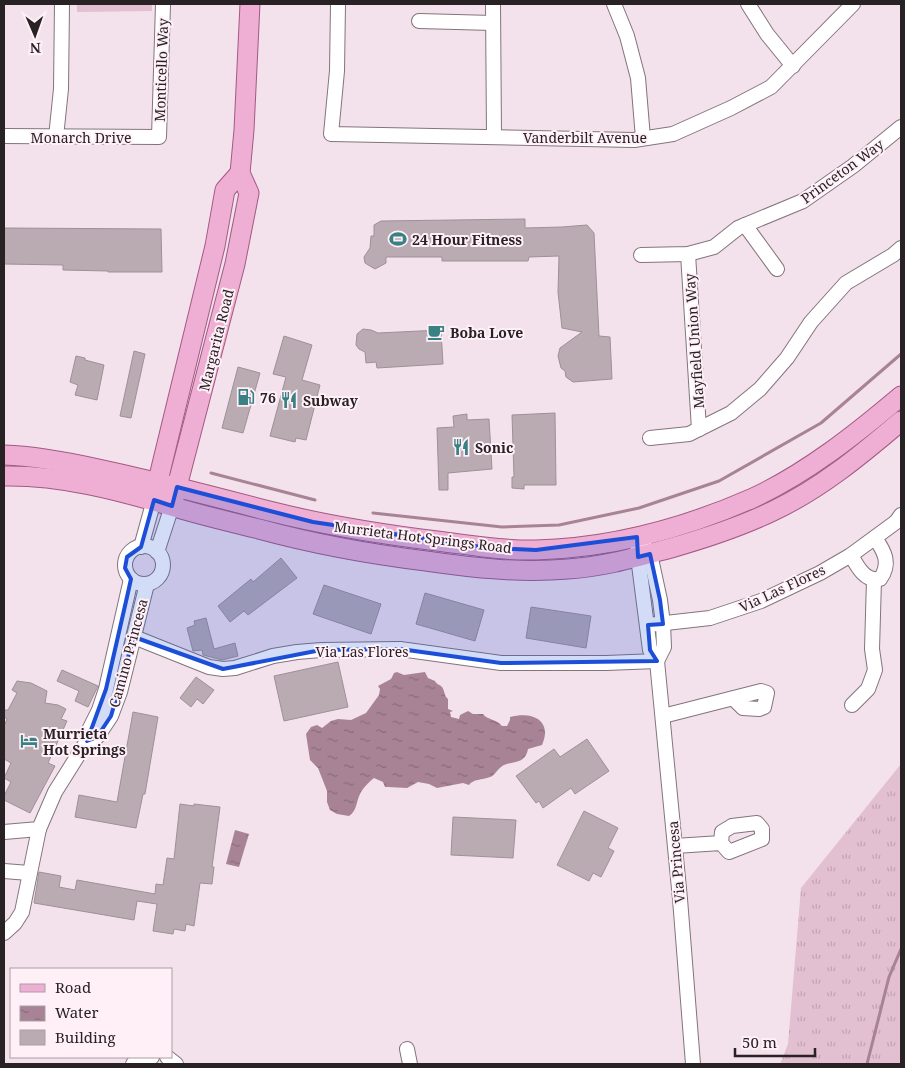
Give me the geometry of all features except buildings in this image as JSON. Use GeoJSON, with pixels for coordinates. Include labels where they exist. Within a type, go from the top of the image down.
{"type":"FeatureCollection","features":[{"type":"Feature","properties":{"kind":"main road","name":"Margarita Road"},"geometry":{"type":"LineString","coordinates":[[172,506],[235,264],[248,193],[240,173],[250,4]]}},
{"type":"Feature","properties":{"kind":"main road","name":"Margarita Road"},"geometry":{"type":"LineString","coordinates":[[156,491],[215,246],[226,190],[240,173]]}},
{"type":"Feature","properties":{"kind":"main road"},"geometry":{"type":"LineString","coordinates":[[215,246],[222,258],[217,293],[224,308]]}},
{"type":"Feature","properties":{"kind":"main road","name":"Murrieta Hot Springs Road"},"geometry":{"type":"LineString","coordinates":[[4,476],[52,479],[88,485],[156,491],[177,487],[313,522],[354,530],[488,548],[536,550],[591,545],[637,537],[699,518],[753,498],[822,458],[901,396]]}},
{"type":"Feature","properties":{"kind":"main road","name":"Murrieta Hot Springs Road"},"geometry":{"type":"LineString","coordinates":[[4,455],[58,461],[156,491],[172,506],[344,550],[472,568],[531,571],[571,569],[644,556],[734,528],[775,510],[833,476],[901,421]]}},
{"type":"Feature","properties":{"kind":"street"},"geometry":{"type":"LineString","coordinates":[[56,137],[61,89],[62,4]]}},
{"type":"Feature","properties":{"kind":"street","name":"Monticello Way"},"geometry":{"type":"LineString","coordinates":[[159,137],[163,4]]}},
{"type":"Feature","properties":{"kind":"street","name":"Vanderbilt Avenue"},"geometry":{"type":"LineString","coordinates":[[338,4],[337,71],[331,134],[634,140],[673,134],[772,87],[853,4]]}},
{"type":"Feature","properties":{"kind":"street"},"geometry":{"type":"LineString","coordinates":[[494,4],[494,136]]}},
{"type":"Feature","properties":{"kind":"street"},"geometry":{"type":"LineString","coordinates":[[614,4],[626,36],[638,78],[643,138]]}},
{"type":"Feature","properties":{"kind":"street"},"geometry":{"type":"LineString","coordinates":[[748,4],[767,34],[793,66]]}},
{"type":"Feature","properties":{"kind":"street"},"geometry":{"type":"LineString","coordinates":[[419,21],[493,23]]}},
{"type":"Feature","properties":{"kind":"street","name":"Princeton Way"},"geometry":{"type":"LineString","coordinates":[[641,255],[688,254],[714,247],[738,228],[803,201],[853,166],[901,127]]}},
{"type":"Feature","properties":{"kind":"street","name":"Monarch Drive"},"geometry":{"type":"LineString","coordinates":[[4,136],[159,137]]}},
{"type":"Feature","properties":{"kind":"street"},"geometry":{"type":"LineString","coordinates":[[745,225],[777,269]]}},
{"type":"Feature","properties":{"kind":"street"},"geometry":{"type":"LineString","coordinates":[[650,438],[689,434],[731,413],[760,389],[787,358],[811,322],[846,283],[893,255],[901,248]]}},
{"type":"Feature","properties":{"kind":"street","name":"Mayfield Union Way"},"geometry":{"type":"LineString","coordinates":[[688,254],[700,429]]}},
{"type":"Feature","properties":{"kind":"street","name":"Camino Princesa"},"geometry":{"type":"LineString","coordinates":[[156,491],[141,547],[130,552],[125,562],[125,568],[131,579],[136,582],[147,584],[161,574],[162,562],[157,552],[172,506]]}},
{"type":"Feature","properties":{"kind":"street","name":"Via Las Flores"},"geometry":{"type":"LineString","coordinates":[[648,626],[710,618],[761,601],[820,573],[851,555],[896,522],[901,515]]}},
{"type":"Feature","properties":{"kind":"street","name":"Via Princesa"},"geometry":{"type":"LineString","coordinates":[[637,537],[660,600],[664,647],[657,661]]}},
{"type":"Feature","properties":{"kind":"street"},"geometry":{"type":"LineString","coordinates":[[851,555],[866,576],[874,580],[880,579],[885,573],[887,564],[882,547],[875,538]]}},
{"type":"Feature","properties":{"kind":"street"},"geometry":{"type":"LineString","coordinates":[[141,547],[147,547],[157,552]]}},
{"type":"Feature","properties":{"kind":"street","name":"Via Princesa"},"geometry":{"type":"LineString","coordinates":[[644,556],[650,650],[657,661],[663,716],[693,1064]]}},
{"type":"Feature","properties":{"kind":"street","name":"Camino Princesa"},"geometry":{"type":"LineString","coordinates":[[39,829],[55,792],[87,741],[88,730],[106,689],[131,579]]}},
{"type":"Feature","properties":{"kind":"street"},"geometry":{"type":"LineString","coordinates":[[852,705],[868,689],[876,670],[872,649],[874,580]]}},
{"type":"Feature","properties":{"kind":"street","name":"Camino Princesa"},"geometry":{"type":"LineString","coordinates":[[87,741],[97,738],[111,716],[120,692],[147,584]]}},
{"type":"Feature","properties":{"kind":"street","name":"Via Las Flores"},"geometry":{"type":"LineString","coordinates":[[134,637],[209,667],[222,669],[235,668],[289,653],[321,650],[400,649],[501,663],[657,661]]}},
{"type":"Feature","properties":{"kind":"street"},"geometry":{"type":"LineString","coordinates":[[663,716],[733,698]]}},
{"type":"Feature","properties":{"kind":"street"},"geometry":{"type":"LineString","coordinates":[[4,832],[39,829],[22,912],[15,923],[4,932]]}},
{"type":"Feature","properties":{"kind":"street"},"geometry":{"type":"LineString","coordinates":[[675,846],[721,843]]}},
{"type":"Feature","properties":{"kind":"street"},"geometry":{"type":"LineString","coordinates":[[4,871],[29,873]]}},
{"type":"Feature","properties":{"kind":"street"},"geometry":{"type":"LineString","coordinates":[[407,1049],[410,1064]]}},
{"type":"Feature","properties":{"kind":"street"},"geometry":{"type":"LineString","coordinates":[[133,1064],[136,1060],[147,1058]]}},
{"type":"Feature","properties":{"kind":"highlighted area"},"geometry":{"type":"Polygon","coordinates":[[[177,487],[313,522],[488,548],[536,550],[637,537],[638,557],[650,554],[660,600],[663,624],[648,625],[650,650],[657,661],[501,663],[400,649],[321,650],[223,669],[134,637],[111,716],[97,737],[87,741],[106,689],[131,579],[125,568],[127,557],[141,547],[154,500],[172,506],[177,487]]]}},
{"type":"Feature","properties":{"kind":"green space"},"geometry":{"type":"Polygon","coordinates":[[[77,4],[152,4],[152,11],[77,12],[77,4]]]}},
{"type":"Feature","properties":{"kind":"green space"},"geometry":{"type":"Polygon","coordinates":[[[901,764],[901,1064],[780,1064],[788,1044],[801,888],[901,764]]]}},
{"type":"Feature","properties":{"kind":"water"},"geometry":{"type":"Polygon","coordinates":[[[397,672],[404,675],[425,672],[428,678],[435,681],[443,689],[448,699],[448,709],[453,711],[450,712],[451,717],[459,719],[460,715],[468,711],[473,714],[483,714],[502,726],[507,726],[510,717],[518,715],[526,715],[538,719],[545,729],[542,745],[528,749],[521,760],[505,765],[491,776],[469,785],[463,783],[437,788],[418,782],[407,788],[385,787],[383,782],[374,778],[361,792],[352,814],[349,816],[337,814],[330,810],[327,802],[327,791],[318,768],[310,760],[306,734],[311,727],[317,725],[322,728],[331,721],[338,719],[351,720],[366,713],[379,695],[380,689],[378,686],[391,679],[394,673],[397,672]]]}},
{"type":"Feature","properties":{"kind":"water"},"geometry":{"type":"Polygon","coordinates":[[[235,830],[249,834],[239,867],[226,864],[235,830]]]}},
{"type":"Feature","properties":{"kind":"waterway"},"geometry":{"type":"LineString","coordinates":[[373,513],[502,527],[559,525],[639,508],[719,481],[821,423],[901,354]]}},
{"type":"Feature","properties":{"kind":"waterway"},"geometry":{"type":"LineString","coordinates":[[211,473],[315,500]]}},
{"type":"Feature","properties":{"kind":"waterway"},"geometry":{"type":"LineString","coordinates":[[867,1064],[889,977],[901,949]]}},
{"type":"Feature","properties":{"kind":"place","name":"24 Hour Fitness"},"geometry":{"type":"Point","coordinates":[398,239]}},
{"type":"Feature","properties":{"kind":"place","name":"Boba Love"},"geometry":{"type":"Point","coordinates":[436,332]}},
{"type":"Feature","properties":{"kind":"place","name":"76"},"geometry":{"type":"Point","coordinates":[246,397]}},
{"type":"Feature","properties":{"kind":"place","name":"Subway"},"geometry":{"type":"Point","coordinates":[289,400]}},
{"type":"Feature","properties":{"kind":"place","name":"Sonic"},"geometry":{"type":"Point","coordinates":[461,447]}},
{"type":"Feature","properties":{"kind":"place","name":"Murrieta Hot Springs"},"geometry":{"type":"Point","coordinates":[29,741]}}]}
